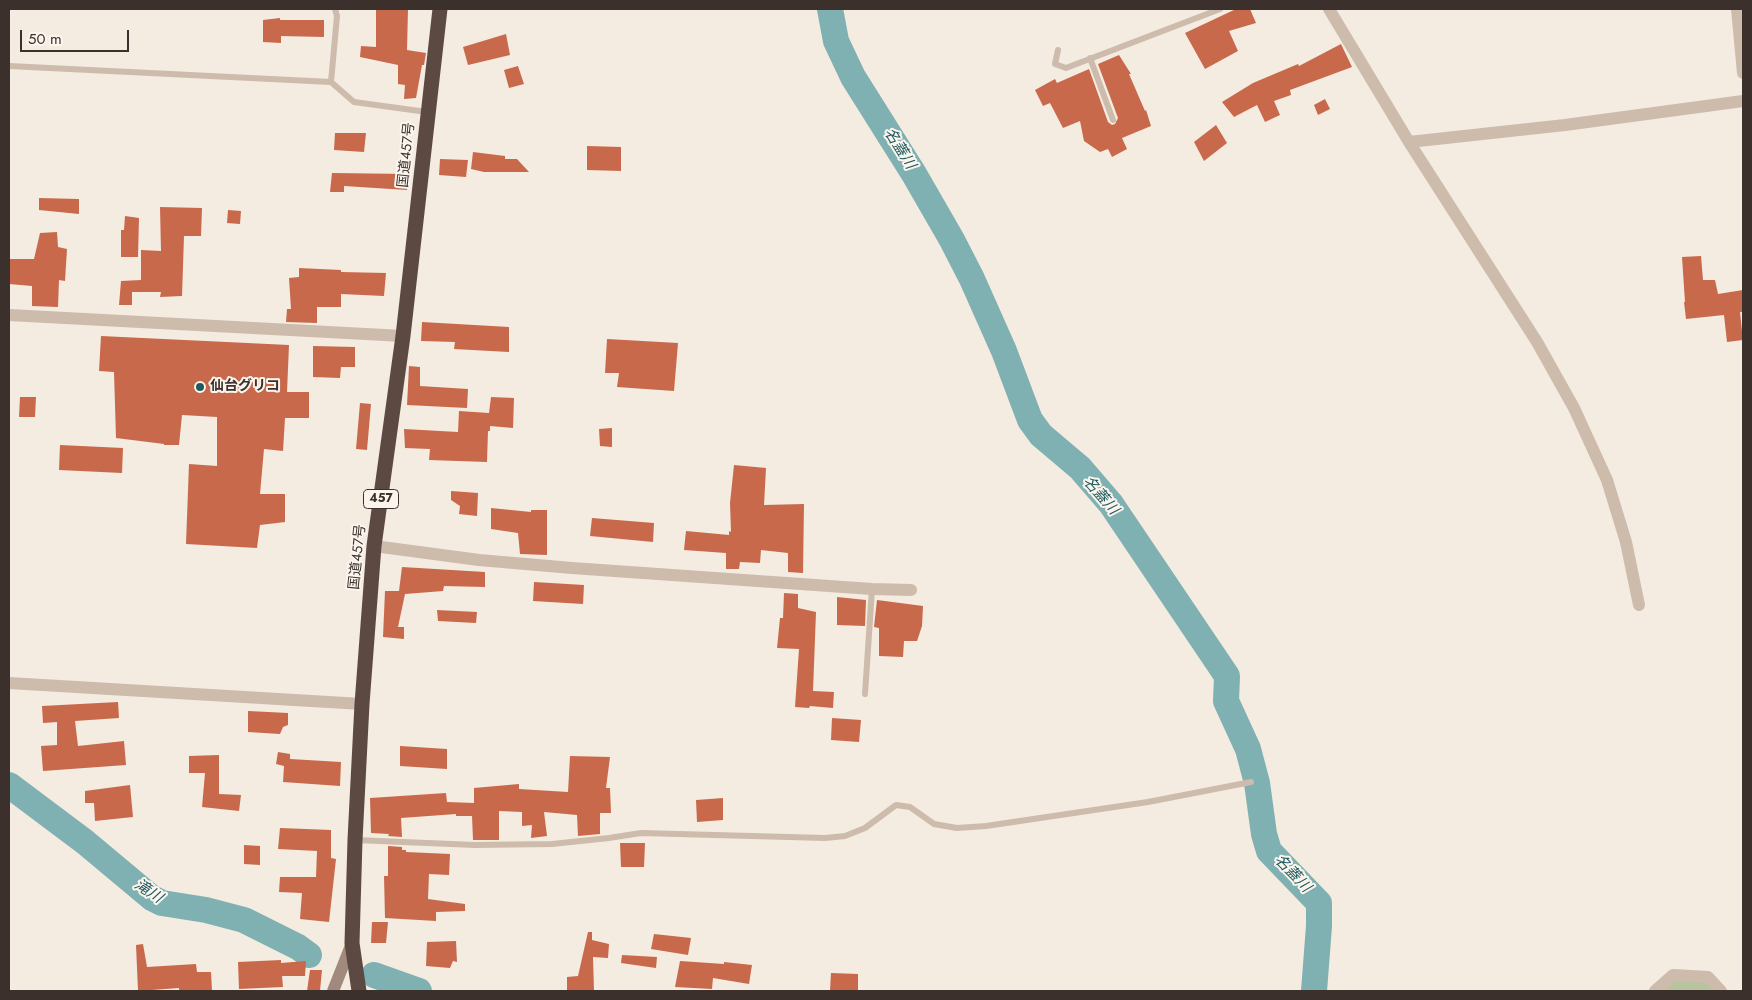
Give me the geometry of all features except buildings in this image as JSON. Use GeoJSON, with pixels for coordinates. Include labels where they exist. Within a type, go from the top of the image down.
{"type":"FeatureCollection","features":[{"type":"Feature","properties":{"kind":"highway","name":"国道457号"},"geometry":{"type":"LineString","coordinates":[[359,991],[352,943],[355,840],[362,704],[374,546],[403,336],[440,9]]}},
{"type":"Feature","properties":{"kind":"street"},"geometry":{"type":"LineString","coordinates":[[1329,9],[1409,142],[1536,342],[1574,408],[1607,480],[1626,542],[1639,605]]}},
{"type":"Feature","properties":{"kind":"street"},"geometry":{"type":"LineString","coordinates":[[1736,9],[1743,73]]}},
{"type":"Feature","properties":{"kind":"street"},"geometry":{"type":"LineString","coordinates":[[1409,142],[1565,125],[1743,101]]}},
{"type":"Feature","properties":{"kind":"street"},"geometry":{"type":"LineString","coordinates":[[9,315],[403,336]]}},
{"type":"Feature","properties":{"kind":"street"},"geometry":{"type":"LineString","coordinates":[[374,546],[479,560],[563,567],[911,590]]}},
{"type":"Feature","properties":{"kind":"street"},"geometry":{"type":"LineString","coordinates":[[9,683],[362,704]]}},
{"type":"Feature","properties":{"kind":"street"},"geometry":{"type":"LineString","coordinates":[[333,991],[352,943]]}},
{"type":"Feature","properties":{"kind":"street"},"geometry":{"type":"LineString","coordinates":[[1655,991],[1673,975],[1708,976],[1721,991]]}},
{"type":"Feature","properties":{"kind":"lane"},"geometry":{"type":"LineString","coordinates":[[331,82],[337,16],[335,9]]}},
{"type":"Feature","properties":{"kind":"lane"},"geometry":{"type":"LineString","coordinates":[[1058,50],[1055,64],[1066,68],[1220,9]]}},
{"type":"Feature","properties":{"kind":"lane"},"geometry":{"type":"LineString","coordinates":[[1090,58],[1114,120]]}},
{"type":"Feature","properties":{"kind":"lane"},"geometry":{"type":"LineString","coordinates":[[9,66],[331,82],[354,102],[428,112]]}},
{"type":"Feature","properties":{"kind":"lane"},"geometry":{"type":"LineString","coordinates":[[865,694],[872,588]]}},
{"type":"Feature","properties":{"kind":"lane"},"geometry":{"type":"LineString","coordinates":[[355,840],[475,845],[552,844],[641,833],[838,837],[865,828],[896,804],[910,808],[934,824],[958,828],[986,826],[1148,802],[1251,782]]}},
{"type":"Feature","properties":{"kind":"green space"},"geometry":{"type":"Polygon","coordinates":[[[1672,981],[1704,981],[1717,991],[1664,991],[1672,981]]]}},
{"type":"Feature","properties":{"kind":"waterway","name":"名蓋川"},"geometry":{"type":"LineString","coordinates":[[830,9],[836,41],[853,77],[914,174],[972,279],[1004,351],[1030,420],[1041,435],[1080,468],[1111,504],[1227,676],[1226,701],[1248,749],[1257,783],[1264,834],[1269,851],[1319,903],[1314,991]]}},
{"type":"Feature","properties":{"kind":"waterway","name":"滝川"},"geometry":{"type":"LineString","coordinates":[[9,785],[85,842],[152,898],[162,903],[206,910],[244,920],[298,947],[309,955]]}},
{"type":"Feature","properties":{"kind":"waterway","name":"滝川"},"geometry":{"type":"LineString","coordinates":[[374,975],[419,991]]}},
{"type":"Feature","properties":{"kind":"place","name":"仙台グリコ"},"geometry":{"type":"Point","coordinates":[200,387]}}]}
